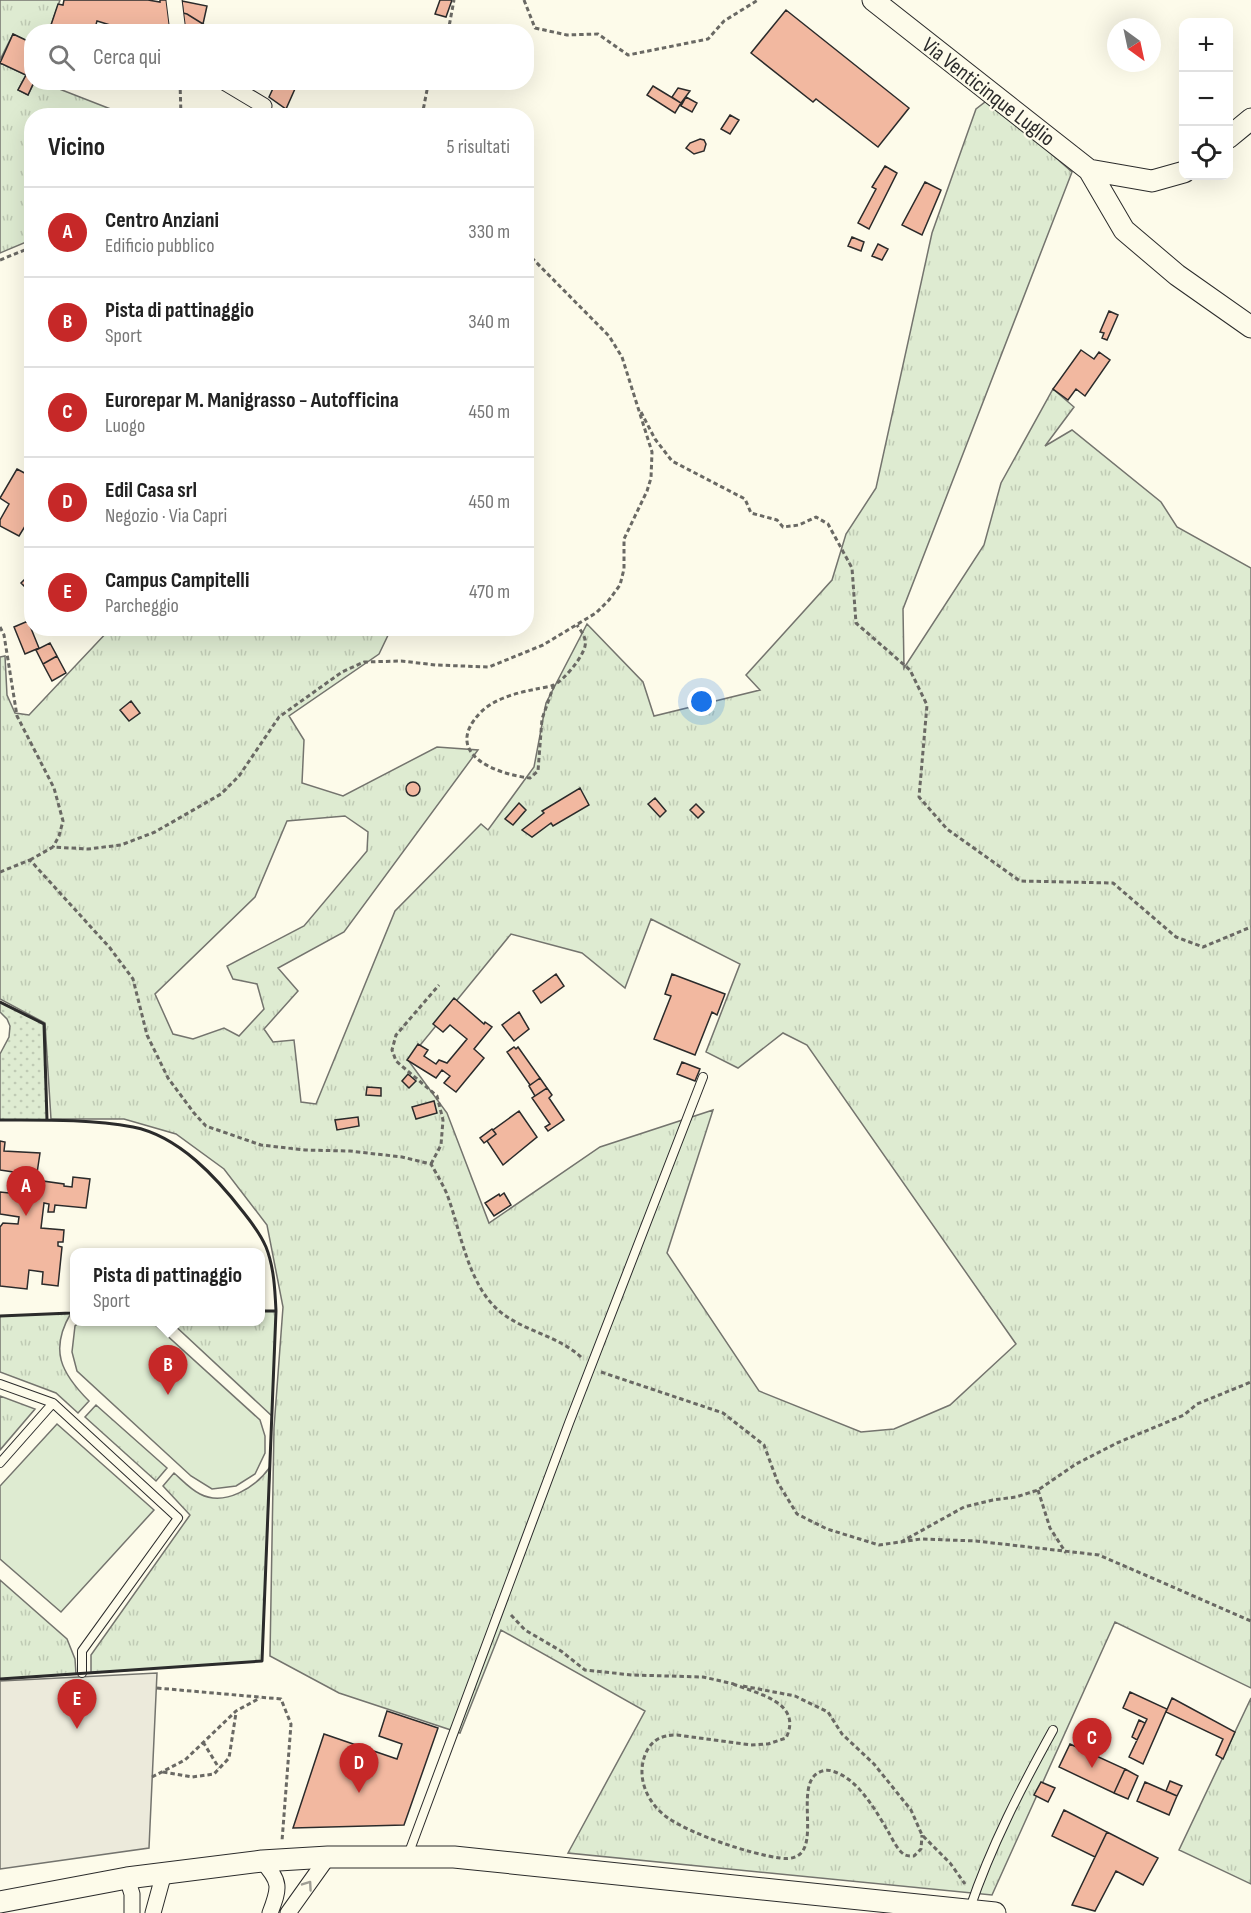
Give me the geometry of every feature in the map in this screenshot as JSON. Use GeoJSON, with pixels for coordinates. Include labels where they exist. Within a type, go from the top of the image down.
{"type":"FeatureCollection","features":[{"type":"Feature","properties":{"kind":"main road","name":"Via Venticinque Luglio"},"geometry":{"type":"LineString","coordinates":[[873,0],[1098,172]]}},
{"type":"Feature","properties":{"kind":"main road"},"geometry":{"type":"LineString","coordinates":[[1233,134],[1251,119]]}},
{"type":"Feature","properties":{"kind":"main road"},"geometry":{"type":"LineString","coordinates":[[1098,172],[1152,181],[1179,173]]}},
{"type":"Feature","properties":{"kind":"main road"},"geometry":{"type":"LineString","coordinates":[[1098,172],[1124,230],[1177,275],[1251,327]]}},
{"type":"Feature","properties":{"kind":"main road"},"geometry":{"type":"LineString","coordinates":[[3,1906],[128,1878],[271,1860],[328,1857],[454,1857],[973,1901],[995,1913]]}},
{"type":"Feature","properties":{"kind":"street"},"geometry":{"type":"LineString","coordinates":[[174,0],[177,24]]}},
{"type":"Feature","properties":{"kind":"street"},"geometry":{"type":"LineString","coordinates":[[237,90],[264,106]]}},
{"type":"Feature","properties":{"kind":"street"},"geometry":{"type":"LineString","coordinates":[[288,1913],[328,1857]]}},
{"type":"Feature","properties":{"kind":"street"},"geometry":{"type":"LineString","coordinates":[[270,1913],[278,1894],[271,1860]]}},
{"type":"Feature","properties":{"kind":"street"},"geometry":{"type":"LineString","coordinates":[[153,1913],[164,1873]]}},
{"type":"Feature","properties":{"kind":"street"},"geometry":{"type":"LineString","coordinates":[[128,1878],[132,1894],[132,1913]]}},
{"type":"Feature","properties":{"kind":"lane"},"geometry":{"type":"LineString","coordinates":[[407,1857],[569,1423],[703,1077]]}},
{"type":"Feature","properties":{"kind":"lane"},"geometry":{"type":"LineString","coordinates":[[0,1384],[53,1403],[178,1518],[82,1651],[82,1673]]}},
{"type":"Feature","properties":{"kind":"lane"},"geometry":{"type":"LineString","coordinates":[[0,1463],[53,1403]]}},
{"type":"Feature","properties":{"kind":"lane"},"geometry":{"type":"LineString","coordinates":[[973,1901],[1003,1826],[1053,1730]]}},
{"type":"Feature","properties":{"kind":"path"},"geometry":{"type":"LineString","coordinates":[[450,24],[454,0]]}},
{"type":"Feature","properties":{"kind":"path"},"geometry":{"type":"LineString","coordinates":[[524,0],[533,24]]}},
{"type":"Feature","properties":{"kind":"path"},"geometry":{"type":"LineString","coordinates":[[534,25],[535,28],[567,35],[598,34],[628,55],[708,39],[724,21],[758,0]]}},
{"type":"Feature","properties":{"kind":"path"},"geometry":{"type":"LineString","coordinates":[[180,90],[181,108]]}},
{"type":"Feature","properties":{"kind":"path"},"geometry":{"type":"LineString","coordinates":[[424,108],[427,90]]}},
{"type":"Feature","properties":{"kind":"path"},"geometry":{"type":"LineString","coordinates":[[0,260],[24,250]]}},
{"type":"Feature","properties":{"kind":"path"},"geometry":{"type":"LineString","coordinates":[[52,847],[88,849],[121,845],[155,832],[213,799],[239,776],[279,717],[342,672],[364,662],[400,661],[489,667],[543,645],[596,613],[609,600],[620,585],[624,562],[624,539],[647,491],[653,468],[652,452],[622,357],[609,336],[534,260]]}},
{"type":"Feature","properties":{"kind":"path"},"geometry":{"type":"LineString","coordinates":[[636,403],[655,439],[672,461],[745,499],[751,513],[777,520],[783,527],[800,525],[816,517],[828,524],[852,568],[856,622],[910,669],[927,705],[919,797],[947,829],[1020,881],[1113,883],[1176,937],[1203,947],[1251,927]]}},
{"type":"Feature","properties":{"kind":"path"},"geometry":{"type":"LineString","coordinates":[[554,685],[514,694],[494,702],[480,712],[467,737],[473,757],[486,766],[519,777],[530,778],[538,771],[542,719],[554,685],[579,659],[586,645],[584,635],[577,625]]}},
{"type":"Feature","properties":{"kind":"path"},"geometry":{"type":"LineString","coordinates":[[0,627],[4,635],[17,716],[54,789],[63,821],[59,836],[52,847],[30,860],[0,872]]}},
{"type":"Feature","properties":{"kind":"path"},"geometry":{"type":"LineString","coordinates":[[30,860],[103,940],[133,979],[147,1035],[168,1078],[206,1126],[261,1145],[305,1150],[350,1151],[431,1164]]}},
{"type":"Feature","properties":{"kind":"path"},"geometry":{"type":"LineString","coordinates":[[431,1164],[441,1145],[444,1120],[437,1096],[396,1061],[392,1050],[396,1035],[439,985]]}},
{"type":"Feature","properties":{"kind":"path"},"geometry":{"type":"LineString","coordinates":[[431,1164],[447,1195],[470,1267],[496,1308],[513,1322],[570,1346],[600,1372],[723,1413],[764,1445],[778,1483],[797,1514],[827,1529],[879,1545],[921,1539],[976,1541],[1099,1555],[1251,1621]]}},
{"type":"Feature","properties":{"kind":"path"},"geometry":{"type":"LineString","coordinates":[[897,1544],[964,1507],[1016,1497],[1038,1490],[1076,1464],[1117,1443],[1184,1414],[1197,1404],[1221,1393],[1251,1382]]}},
{"type":"Feature","properties":{"kind":"path"},"geometry":{"type":"LineString","coordinates":[[1038,1490],[1050,1528],[1066,1552]]}},
{"type":"Feature","properties":{"kind":"path"},"geometry":{"type":"LineString","coordinates":[[501,1605],[525,1630],[561,1651],[585,1670],[632,1675],[703,1677],[795,1696],[828,1712],[842,1734],[874,1764],[911,1810],[922,1835],[950,1863],[973,1901]]}},
{"type":"Feature","properties":{"kind":"path"},"geometry":{"type":"LineString","coordinates":[[734,1684],[781,1705],[791,1720],[790,1730],[786,1738],[768,1744],[751,1745],[676,1735],[664,1735],[656,1739],[648,1749],[641,1766],[642,1784],[653,1803],[669,1818],[706,1837],[746,1850],[782,1859],[795,1857],[802,1852],[808,1839],[806,1793],[812,1779],[819,1772],[830,1769],[846,1776],[863,1795],[905,1855],[914,1856],[921,1849],[922,1835]]}},
{"type":"Feature","properties":{"kind":"path"},"geometry":{"type":"LineString","coordinates":[[157,1688],[281,1699],[291,1724],[271,1860]]}},
{"type":"Feature","properties":{"kind":"path"},"geometry":{"type":"LineString","coordinates":[[152,1777],[185,1760],[236,1711],[261,1698]]}},
{"type":"Feature","properties":{"kind":"path"},"geometry":{"type":"LineString","coordinates":[[163,1772],[192,1777],[214,1774],[229,1758],[236,1711]]}},
{"type":"Feature","properties":{"kind":"path"},"geometry":{"type":"LineString","coordinates":[[203,1742],[219,1768]]}},
{"type":"Feature","properties":{"kind":"green space"},"geometry":{"type":"Polygon","coordinates":[[[0,0],[60,0],[51,24],[24,24],[24,40],[13,34],[0,60],[0,0]]]}},
{"type":"Feature","properties":{"kind":"green space"},"geometry":{"type":"Polygon","coordinates":[[[0,63],[24,74],[18,90],[28,95],[30,90],[62,90],[108,108],[24,108],[24,243],[0,253],[0,63]]]}},
{"type":"Feature","properties":{"kind":"green space"},"geometry":{"type":"Polygon","coordinates":[[[989,99],[1072,172],[903,609],[904,668],[984,545],[1001,483],[1053,389],[1074,407],[1045,446],[1072,430],[1161,502],[1177,527],[1251,568],[1251,1688],[1115,1622],[992,1895],[568,1853],[645,1711],[501,1630],[460,1733],[339,1693],[270,1656],[274,1428],[283,1307],[267,1225],[224,1169],[176,1134],[124,1119],[51,1119],[45,1023],[0,999],[0,657],[5,656],[7,695],[15,713],[29,715],[103,636],[388,636],[379,654],[289,716],[304,740],[302,783],[343,796],[437,747],[478,750],[344,932],[278,968],[298,991],[264,1029],[273,1042],[294,1040],[301,1102],[316,1104],[395,911],[481,824],[488,830],[534,767],[546,703],[587,624],[643,682],[654,716],[760,690],[746,675],[832,580],[846,534],[876,488],[932,233],[976,109],[989,99]],[[345,816],[287,821],[255,897],[155,994],[173,1034],[193,1039],[224,1028],[239,1036],[264,1009],[257,984],[233,979],[227,966],[304,926],[367,851],[368,832],[345,816]],[[651,919],[625,988],[582,953],[511,934],[408,1060],[447,1113],[489,1223],[600,1147],[713,1110],[667,1253],[759,1391],[861,1432],[894,1429],[950,1405],[1016,1344],[807,1045],[783,1033],[738,1068],[706,1052],[740,964],[651,919]]]}},
{"type":"Feature","properties":{"kind":"green space"},"geometry":{"type":"Polygon","coordinates":[[[0,1002],[44,1024],[47,1120],[0,1120],[0,1054],[9,1037],[10,1026],[0,1012],[0,1002]]]}},
{"type":"Feature","properties":{"kind":"green space"},"geometry":{"type":"Polygon","coordinates":[[[265,1311],[276,1311],[272,1416],[175,1326],[265,1326],[265,1311]]]}},
{"type":"Feature","properties":{"kind":"green space"},"geometry":{"type":"Polygon","coordinates":[[[70,1313],[64,1326],[60,1350],[65,1371],[89,1401],[78,1413],[56,1393],[0,1372],[0,1316],[70,1313]]]}},
{"type":"Feature","properties":{"kind":"green space"},"geometry":{"type":"Polygon","coordinates":[[[75,1326],[156,1326],[260,1420],[265,1436],[265,1453],[255,1474],[236,1486],[212,1489],[191,1476],[77,1371],[72,1352],[75,1326]]]}},
{"type":"Feature","properties":{"kind":"green space"},"geometry":{"type":"Polygon","coordinates":[[[0,1396],[35,1409],[0,1450],[0,1396]]]}},
{"type":"Feature","properties":{"kind":"green space"},"geometry":{"type":"Polygon","coordinates":[[[96,1405],[167,1468],[156,1481],[85,1417],[96,1405]]]}},
{"type":"Feature","properties":{"kind":"green space"},"geometry":{"type":"Polygon","coordinates":[[[57,1424],[154,1510],[61,1612],[0,1559],[0,1486],[57,1424]]]}},
{"type":"Feature","properties":{"kind":"green space"},"geometry":{"type":"Polygon","coordinates":[[[270,1467],[262,1661],[91,1673],[91,1655],[190,1515],[163,1486],[174,1473],[200,1494],[220,1498],[248,1488],[270,1467]]]}},
{"type":"Feature","properties":{"kind":"green space"},"geometry":{"type":"Polygon","coordinates":[[[0,1580],[67,1639],[75,1659],[76,1674],[0,1679],[0,1580]]]}},
{"type":"Feature","properties":{"kind":"green space"},"geometry":{"type":"Polygon","coordinates":[[[1251,1698],[1251,1884],[1179,1850],[1251,1698]]]}},
{"type":"Feature","properties":{"kind":"shaded area"},"geometry":{"type":"Polygon","coordinates":[[[157,1673],[149,1848],[0,1869],[0,1681],[157,1673]]]}},
{"type":"Feature","properties":{"kind":"building"},"geometry":{"type":"Polygon","coordinates":[[[64,0],[160,2],[160,0],[171,0],[172,24],[107,24],[97,21],[96,24],[51,24],[58,4],[63,5],[64,0]]]}},
{"type":"Feature","properties":{"kind":"building"},"geometry":{"type":"Polygon","coordinates":[[[440,0],[452,0],[446,17],[435,14],[440,0]]]}},
{"type":"Feature","properties":{"kind":"building"},"geometry":{"type":"Polygon","coordinates":[[[182,1],[207,6],[203,24],[183,13],[182,1]]]}},
{"type":"Feature","properties":{"kind":"building"},"geometry":{"type":"Polygon","coordinates":[[[786,10],[909,108],[878,147],[816,99],[813,102],[751,53],[786,10]]]}},
{"type":"Feature","properties":{"kind":"building"},"geometry":{"type":"Polygon","coordinates":[[[183,13],[203,24],[183,24],[183,13]]]}},
{"type":"Feature","properties":{"kind":"building"},"geometry":{"type":"Polygon","coordinates":[[[13,34],[24,39],[24,74],[0,63],[13,34]]]}},
{"type":"Feature","properties":{"kind":"building"},"geometry":{"type":"Polygon","coordinates":[[[24,79],[24,90],[30,90],[28,95],[18,90],[24,79]]]}},
{"type":"Feature","properties":{"kind":"building"},"geometry":{"type":"Polygon","coordinates":[[[653,86],[681,103],[675,113],[647,95],[653,86]]]}},
{"type":"Feature","properties":{"kind":"building"},"geometry":{"type":"Polygon","coordinates":[[[678,88],[690,91],[681,103],[672,97],[678,88]]]}},
{"type":"Feature","properties":{"kind":"building"},"geometry":{"type":"Polygon","coordinates":[[[272,90],[294,90],[286,108],[269,97],[272,90]]]}},
{"type":"Feature","properties":{"kind":"building"},"geometry":{"type":"Polygon","coordinates":[[[686,97],[697,103],[692,112],[681,106],[686,97]]]}},
{"type":"Feature","properties":{"kind":"building"},"geometry":{"type":"Polygon","coordinates":[[[730,115],[739,120],[730,134],[721,129],[730,115]]]}},
{"type":"Feature","properties":{"kind":"building"},"geometry":{"type":"Polygon","coordinates":[[[700,139],[706,144],[704,151],[694,154],[686,148],[690,143],[700,139]]]}},
{"type":"Feature","properties":{"kind":"building"},"geometry":{"type":"Polygon","coordinates":[[[885,166],[897,173],[869,229],[858,223],[876,189],[872,187],[885,166]]]}},
{"type":"Feature","properties":{"kind":"building"},"geometry":{"type":"Polygon","coordinates":[[[925,182],[941,190],[922,235],[902,225],[925,182]]]}},
{"type":"Feature","properties":{"kind":"building"},"geometry":{"type":"Polygon","coordinates":[[[852,237],[864,242],[861,251],[848,246],[852,237]]]}},
{"type":"Feature","properties":{"kind":"building"},"geometry":{"type":"Polygon","coordinates":[[[878,244],[888,249],[882,260],[872,256],[878,244]]]}},
{"type":"Feature","properties":{"kind":"building"},"geometry":{"type":"Polygon","coordinates":[[[1109,311],[1118,315],[1107,340],[1102,338],[1104,333],[1100,332],[1109,311]]]}},
{"type":"Feature","properties":{"kind":"building"},"geometry":{"type":"Polygon","coordinates":[[[1081,350],[1094,359],[1099,352],[1110,360],[1085,396],[1076,389],[1068,400],[1053,389],[1081,350]]]}},
{"type":"Feature","properties":{"kind":"building"},"geometry":{"type":"Polygon","coordinates":[[[17,469],[24,473],[24,528],[19,536],[0,526],[0,520],[9,504],[0,498],[17,469]]]}},
{"type":"Feature","properties":{"kind":"building"},"geometry":{"type":"Polygon","coordinates":[[[24,623],[24,636],[34,636],[39,648],[25,654],[14,627],[24,623]]]}},
{"type":"Feature","properties":{"kind":"building"},"geometry":{"type":"Polygon","coordinates":[[[50,643],[57,656],[43,664],[36,650],[50,643]]]}},
{"type":"Feature","properties":{"kind":"building"},"geometry":{"type":"Polygon","coordinates":[[[57,656],[66,673],[52,681],[43,664],[57,656]]]}},
{"type":"Feature","properties":{"kind":"building"},"geometry":{"type":"Polygon","coordinates":[[[131,701],[140,713],[129,721],[120,710],[131,701]]]}},
{"type":"Feature","properties":{"kind":"building"},"geometry":{"type":"Polygon","coordinates":[[[413,782],[418,784],[420,789],[418,794],[413,796],[408,794],[406,789],[408,784],[413,782]]]}},
{"type":"Feature","properties":{"kind":"building"},"geometry":{"type":"Polygon","coordinates":[[[580,788],[589,805],[553,826],[551,823],[532,837],[522,830],[544,813],[542,811],[580,788]]]}},
{"type":"Feature","properties":{"kind":"building"},"geometry":{"type":"Polygon","coordinates":[[[655,798],[666,811],[660,817],[648,804],[655,798]]]}},
{"type":"Feature","properties":{"kind":"building"},"geometry":{"type":"Polygon","coordinates":[[[519,803],[526,810],[513,825],[505,819],[519,803]]]}},
{"type":"Feature","properties":{"kind":"building"},"geometry":{"type":"Polygon","coordinates":[[[696,804],[704,812],[698,818],[690,810],[696,804]]]}},
{"type":"Feature","properties":{"kind":"building"},"geometry":{"type":"Polygon","coordinates":[[[556,974],[564,986],[541,1003],[533,991],[556,974]]]}},
{"type":"Feature","properties":{"kind":"building"},"geometry":{"type":"Polygon","coordinates":[[[672,974],[725,994],[717,1015],[712,1012],[695,1055],[654,1039],[671,996],[665,994],[672,974]]]}},
{"type":"Feature","properties":{"kind":"building"},"geometry":{"type":"Polygon","coordinates":[[[454,998],[484,1024],[485,1022],[492,1027],[474,1049],[484,1058],[456,1092],[444,1083],[450,1076],[442,1070],[436,1078],[407,1060],[418,1044],[428,1050],[424,1056],[436,1064],[439,1060],[447,1063],[467,1039],[450,1025],[443,1032],[433,1024],[454,998]]]}},
{"type":"Feature","properties":{"kind":"building"},"geometry":{"type":"Polygon","coordinates":[[[519,1012],[529,1029],[514,1041],[502,1025],[519,1012]]]}},
{"type":"Feature","properties":{"kind":"building"},"geometry":{"type":"Polygon","coordinates":[[[514,1047],[516,1049],[518,1047],[540,1078],[530,1085],[507,1052],[514,1047]]]}},
{"type":"Feature","properties":{"kind":"building"},"geometry":{"type":"Polygon","coordinates":[[[682,1062],[700,1069],[695,1081],[677,1074],[682,1062]]]}},
{"type":"Feature","properties":{"kind":"building"},"geometry":{"type":"Polygon","coordinates":[[[408,1074],[416,1081],[409,1088],[402,1081],[408,1074]]]}},
{"type":"Feature","properties":{"kind":"building"},"geometry":{"type":"Polygon","coordinates":[[[540,1078],[547,1088],[535,1096],[529,1086],[540,1078]]]}},
{"type":"Feature","properties":{"kind":"building"},"geometry":{"type":"Polygon","coordinates":[[[367,1087],[381,1088],[381,1096],[366,1095],[367,1087]]]}},
{"type":"Feature","properties":{"kind":"building"},"geometry":{"type":"Polygon","coordinates":[[[547,1088],[552,1095],[549,1098],[564,1120],[548,1131],[545,1127],[550,1124],[532,1098],[547,1088]]]}},
{"type":"Feature","properties":{"kind":"building"},"geometry":{"type":"Polygon","coordinates":[[[434,1101],[437,1113],[416,1119],[412,1107],[434,1101]]]}},
{"type":"Feature","properties":{"kind":"building"},"geometry":{"type":"Polygon","coordinates":[[[519,1111],[537,1137],[503,1165],[487,1141],[496,1134],[493,1130],[519,1111]]]}},
{"type":"Feature","properties":{"kind":"building"},"geometry":{"type":"Polygon","coordinates":[[[358,1117],[359,1126],[337,1130],[335,1120],[358,1117]]]}},
{"type":"Feature","properties":{"kind":"building"},"geometry":{"type":"Polygon","coordinates":[[[492,1129],[496,1134],[484,1143],[480,1138],[492,1129]]]}},
{"type":"Feature","properties":{"kind":"building"},"geometry":{"type":"Polygon","coordinates":[[[0,1141],[5,1142],[4,1151],[40,1153],[36,1180],[72,1187],[73,1177],[90,1179],[86,1208],[55,1205],[54,1212],[48,1212],[49,1204],[44,1203],[41,1228],[64,1230],[63,1242],[58,1242],[58,1246],[62,1247],[58,1286],[42,1284],[43,1272],[29,1270],[27,1289],[0,1286],[0,1227],[3,1223],[18,1224],[19,1217],[0,1214],[0,1192],[18,1194],[20,1173],[0,1170],[0,1141]]]}},
{"type":"Feature","properties":{"kind":"building"},"geometry":{"type":"Polygon","coordinates":[[[504,1193],[511,1205],[494,1216],[485,1203],[504,1193]]]}},
{"type":"Feature","properties":{"kind":"building"},"geometry":{"type":"Polygon","coordinates":[[[1130,1692],[1167,1709],[1143,1764],[1129,1757],[1147,1719],[1123,1708],[1130,1692]]]}},
{"type":"Feature","properties":{"kind":"building"},"geometry":{"type":"Polygon","coordinates":[[[1172,1698],[1235,1732],[1223,1759],[1216,1755],[1223,1739],[1166,1712],[1172,1698]]]}},
{"type":"Feature","properties":{"kind":"building"},"geometry":{"type":"Polygon","coordinates":[[[387,1711],[438,1728],[404,1825],[293,1828],[324,1734],[397,1759],[402,1744],[379,1736],[387,1711]]]}},
{"type":"Feature","properties":{"kind":"building"},"geometry":{"type":"Polygon","coordinates":[[[1139,1720],[1145,1723],[1137,1740],[1132,1737],[1139,1720]]]}},
{"type":"Feature","properties":{"kind":"building"},"geometry":{"type":"Polygon","coordinates":[[[1070,1744],[1125,1769],[1114,1793],[1059,1767],[1070,1744]]]}},
{"type":"Feature","properties":{"kind":"building"},"geometry":{"type":"Polygon","coordinates":[[[1125,1769],[1138,1776],[1128,1799],[1114,1793],[1125,1769]]]}},
{"type":"Feature","properties":{"kind":"building"},"geometry":{"type":"Polygon","coordinates":[[[1170,1781],[1182,1786],[1177,1796],[1166,1791],[1170,1781]]]}},
{"type":"Feature","properties":{"kind":"building"},"geometry":{"type":"Polygon","coordinates":[[[1041,1782],[1055,1788],[1048,1802],[1034,1795],[1041,1782]]]}},
{"type":"Feature","properties":{"kind":"building"},"geometry":{"type":"Polygon","coordinates":[[[1145,1782],[1177,1796],[1169,1815],[1137,1801],[1145,1782]]]}},
{"type":"Feature","properties":{"kind":"building"},"geometry":{"type":"Polygon","coordinates":[[[1064,1810],[1107,1832],[1095,1857],[1052,1836],[1064,1810]]]}},
{"type":"Feature","properties":{"kind":"building"},"geometry":{"type":"Polygon","coordinates":[[[1107,1832],[1158,1858],[1143,1885],[1116,1871],[1095,1911],[1072,1905],[1107,1832]]]}},
{"type":"Feature","properties":{"kind":"wall"},"geometry":{"type":"LineString","coordinates":[[0,1002],[44,1024],[47,1120]]}},
{"type":"Feature","properties":{"kind":"wall"},"geometry":{"type":"LineString","coordinates":[[0,1120],[67,1120],[117,1124],[150,1132],[181,1149],[196,1160],[222,1186],[262,1238],[269,1255],[275,1287],[276,1311]]}},
{"type":"Feature","properties":{"kind":"wall"},"geometry":{"type":"LineString","coordinates":[[0,1679],[262,1661],[276,1311],[265,1311]]}},
{"type":"Feature","properties":{"kind":"wall"},"geometry":{"type":"LineString","coordinates":[[0,1316],[70,1313]]}},
{"type":"Feature","properties":{"kind":"place","name":"Centro Anziani"},"geometry":{"type":"Point","coordinates":[26,1216]}},
{"type":"Feature","properties":{"kind":"place","name":"Pista di pattinaggio"},"geometry":{"type":"Point","coordinates":[168,1395]}},
{"type":"Feature","properties":{"kind":"place","name":"Campus Campitelli"},"geometry":{"type":"Point","coordinates":[77,1729]}},
{"type":"Feature","properties":{"kind":"place","name":"Eurorepar M. Manigrasso - Autofficina"},"geometry":{"type":"Point","coordinates":[1092,1768]}},
{"type":"Feature","properties":{"kind":"place","name":"Edil Casa srl"},"geometry":{"type":"Point","coordinates":[359,1793]}}]}
